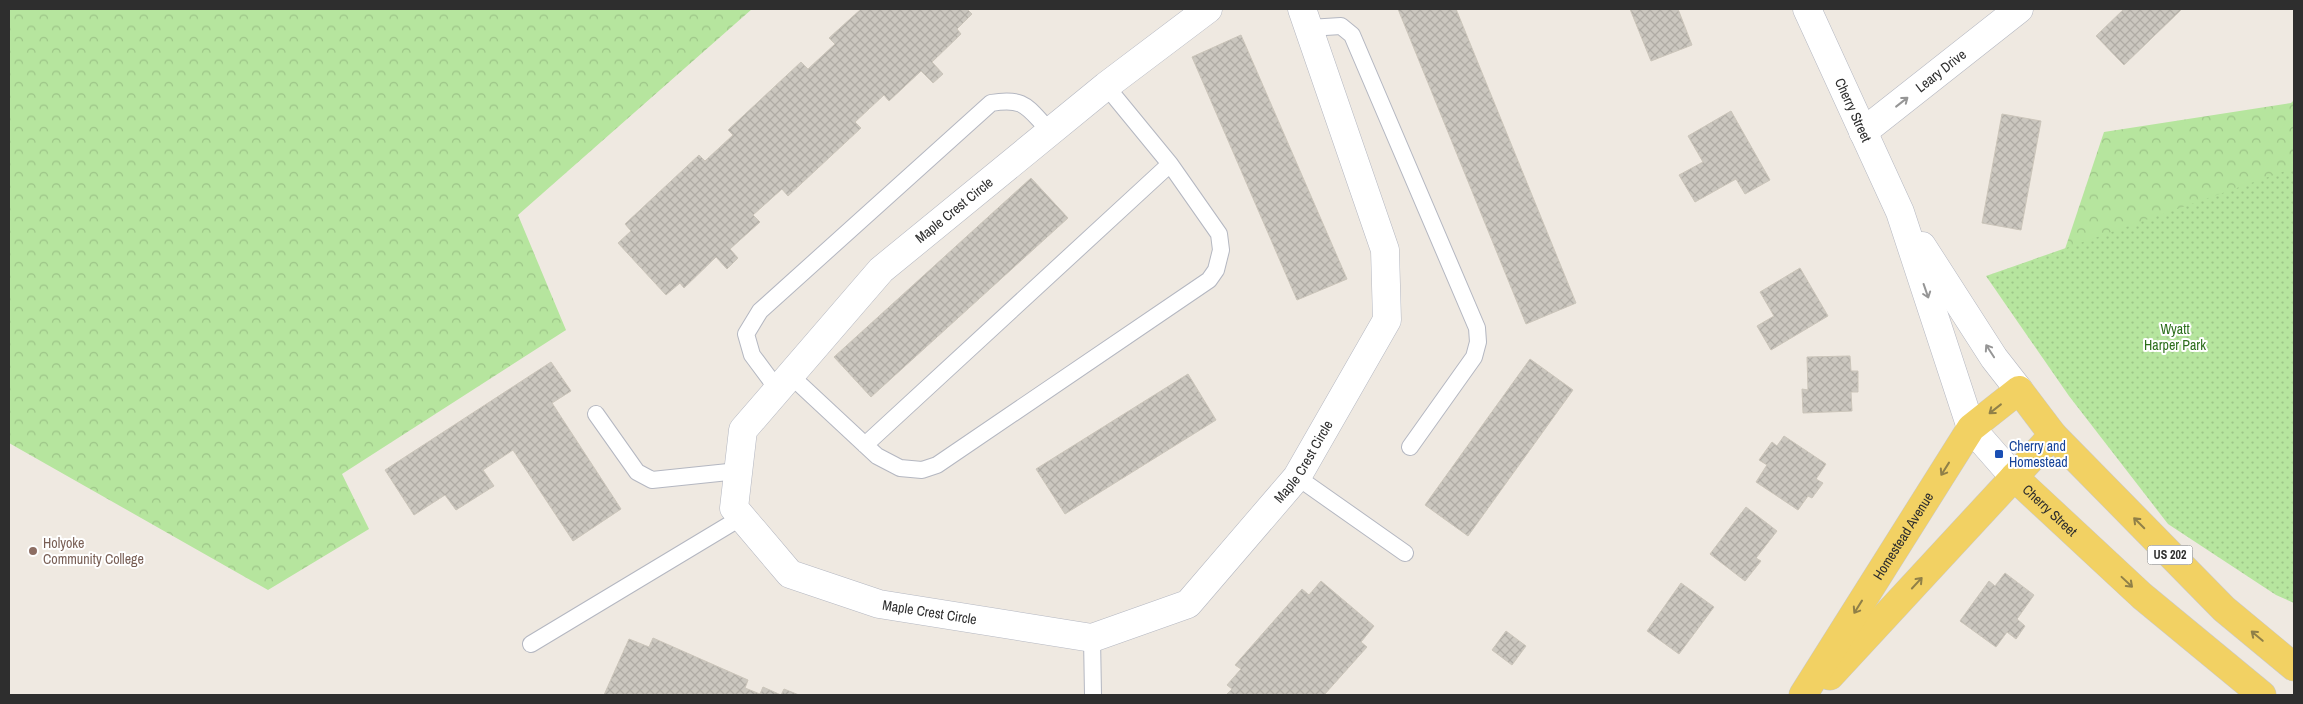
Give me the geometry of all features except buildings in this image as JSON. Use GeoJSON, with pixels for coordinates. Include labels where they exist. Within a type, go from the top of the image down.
{"type":"FeatureCollection","features":[{"type":"Feature","properties":{"kind":"main road","name":"Homestead Avenue"},"geometry":{"type":"LineString","coordinates":[[1803,695],[1970,428],[2019,390]]}},
{"type":"Feature","properties":{"kind":"main road","name":"Cherry Street"},"geometry":{"type":"LineString","coordinates":[[2019,390],[2053,435],[2224,608],[2294,667]]}},
{"type":"Feature","properties":{"kind":"main road"},"geometry":{"type":"LineString","coordinates":[[1812,695],[2053,435]]}},
{"type":"Feature","properties":{"kind":"main road","name":"Cherry Street"},"geometry":{"type":"LineString","coordinates":[[2014,477],[2142,596],[2262,695]]}},
{"type":"Feature","properties":{"kind":"street","name":"Maple Crest Circle"},"geometry":{"type":"LineString","coordinates":[[1208,9],[1106,86],[881,270],[743,430],[734,508],[790,574],[879,604],[1092,638],[1188,604],[1297,477],[1387,320],[1385,250],[1306,18]]}},
{"type":"Feature","properties":{"kind":"street","name":"Cherry Street"},"geometry":{"type":"LineString","coordinates":[[1807,9],[1900,212],[1970,428],[2014,477]]}},
{"type":"Feature","properties":{"kind":"street","name":"Leary Drive"},"geometry":{"type":"LineString","coordinates":[[1863,132],[2019,9]]}},
{"type":"Feature","properties":{"kind":"street","name":"Cherry Street"},"geometry":{"type":"LineString","coordinates":[[1900,212],[1994,358],[2019,390]]}},
{"type":"Feature","properties":{"kind":"lane"},"geometry":{"type":"LineString","coordinates":[[1306,18],[1341,26],[1352,35],[1476,328],[1478,342],[1474,357],[1410,447]]}},
{"type":"Feature","properties":{"kind":"lane"},"geometry":{"type":"LineString","coordinates":[[1050,131],[1021,102],[1008,100],[991,104],[760,312],[746,334],[752,355],[784,383],[877,456],[900,468],[922,470],[937,466],[1209,280],[1216,270],[1221,250],[1219,234],[1170,164],[1106,86]]}},
{"type":"Feature","properties":{"kind":"lane"},"geometry":{"type":"LineString","coordinates":[[865,445],[1170,164]]}},
{"type":"Feature","properties":{"kind":"lane"},"geometry":{"type":"LineString","coordinates":[[596,414],[636,472],[652,480],[738,471]]}},
{"type":"Feature","properties":{"kind":"lane"},"geometry":{"type":"LineString","coordinates":[[1297,477],[1405,553]]}},
{"type":"Feature","properties":{"kind":"lane"},"geometry":{"type":"LineString","coordinates":[[531,644],[742,517]]}},
{"type":"Feature","properties":{"kind":"lane"},"geometry":{"type":"LineString","coordinates":[[1092,638],[1093,695]]}},
{"type":"Feature","properties":{"kind":"green space"},"geometry":{"type":"Polygon","coordinates":[[[9,9],[752,9],[518,215],[566,330],[342,474],[369,529],[268,590],[9,443],[9,9]]]}},
{"type":"Feature","properties":{"kind":"green space"},"geometry":{"type":"Polygon","coordinates":[[[2294,100],[2294,242],[2057,273],[2104,132],[2291,103],[2294,100]]]}},
{"type":"Feature","properties":{"kind":"green space","name":"Wyatt Harper Park"},"geometry":{"type":"Polygon","coordinates":[[[2294,168],[2294,603],[2276,595],[2168,524],[2069,396],[1986,276],[2294,168]]]}},
{"type":"Feature","properties":{"kind":"place","name":"Cherry and Homestead"},"geometry":{"type":"Point","coordinates":[1999,454]}},
{"type":"Feature","properties":{"kind":"place","name":"Holyoke Community College"},"geometry":{"type":"Point","coordinates":[33,551]}}]}
